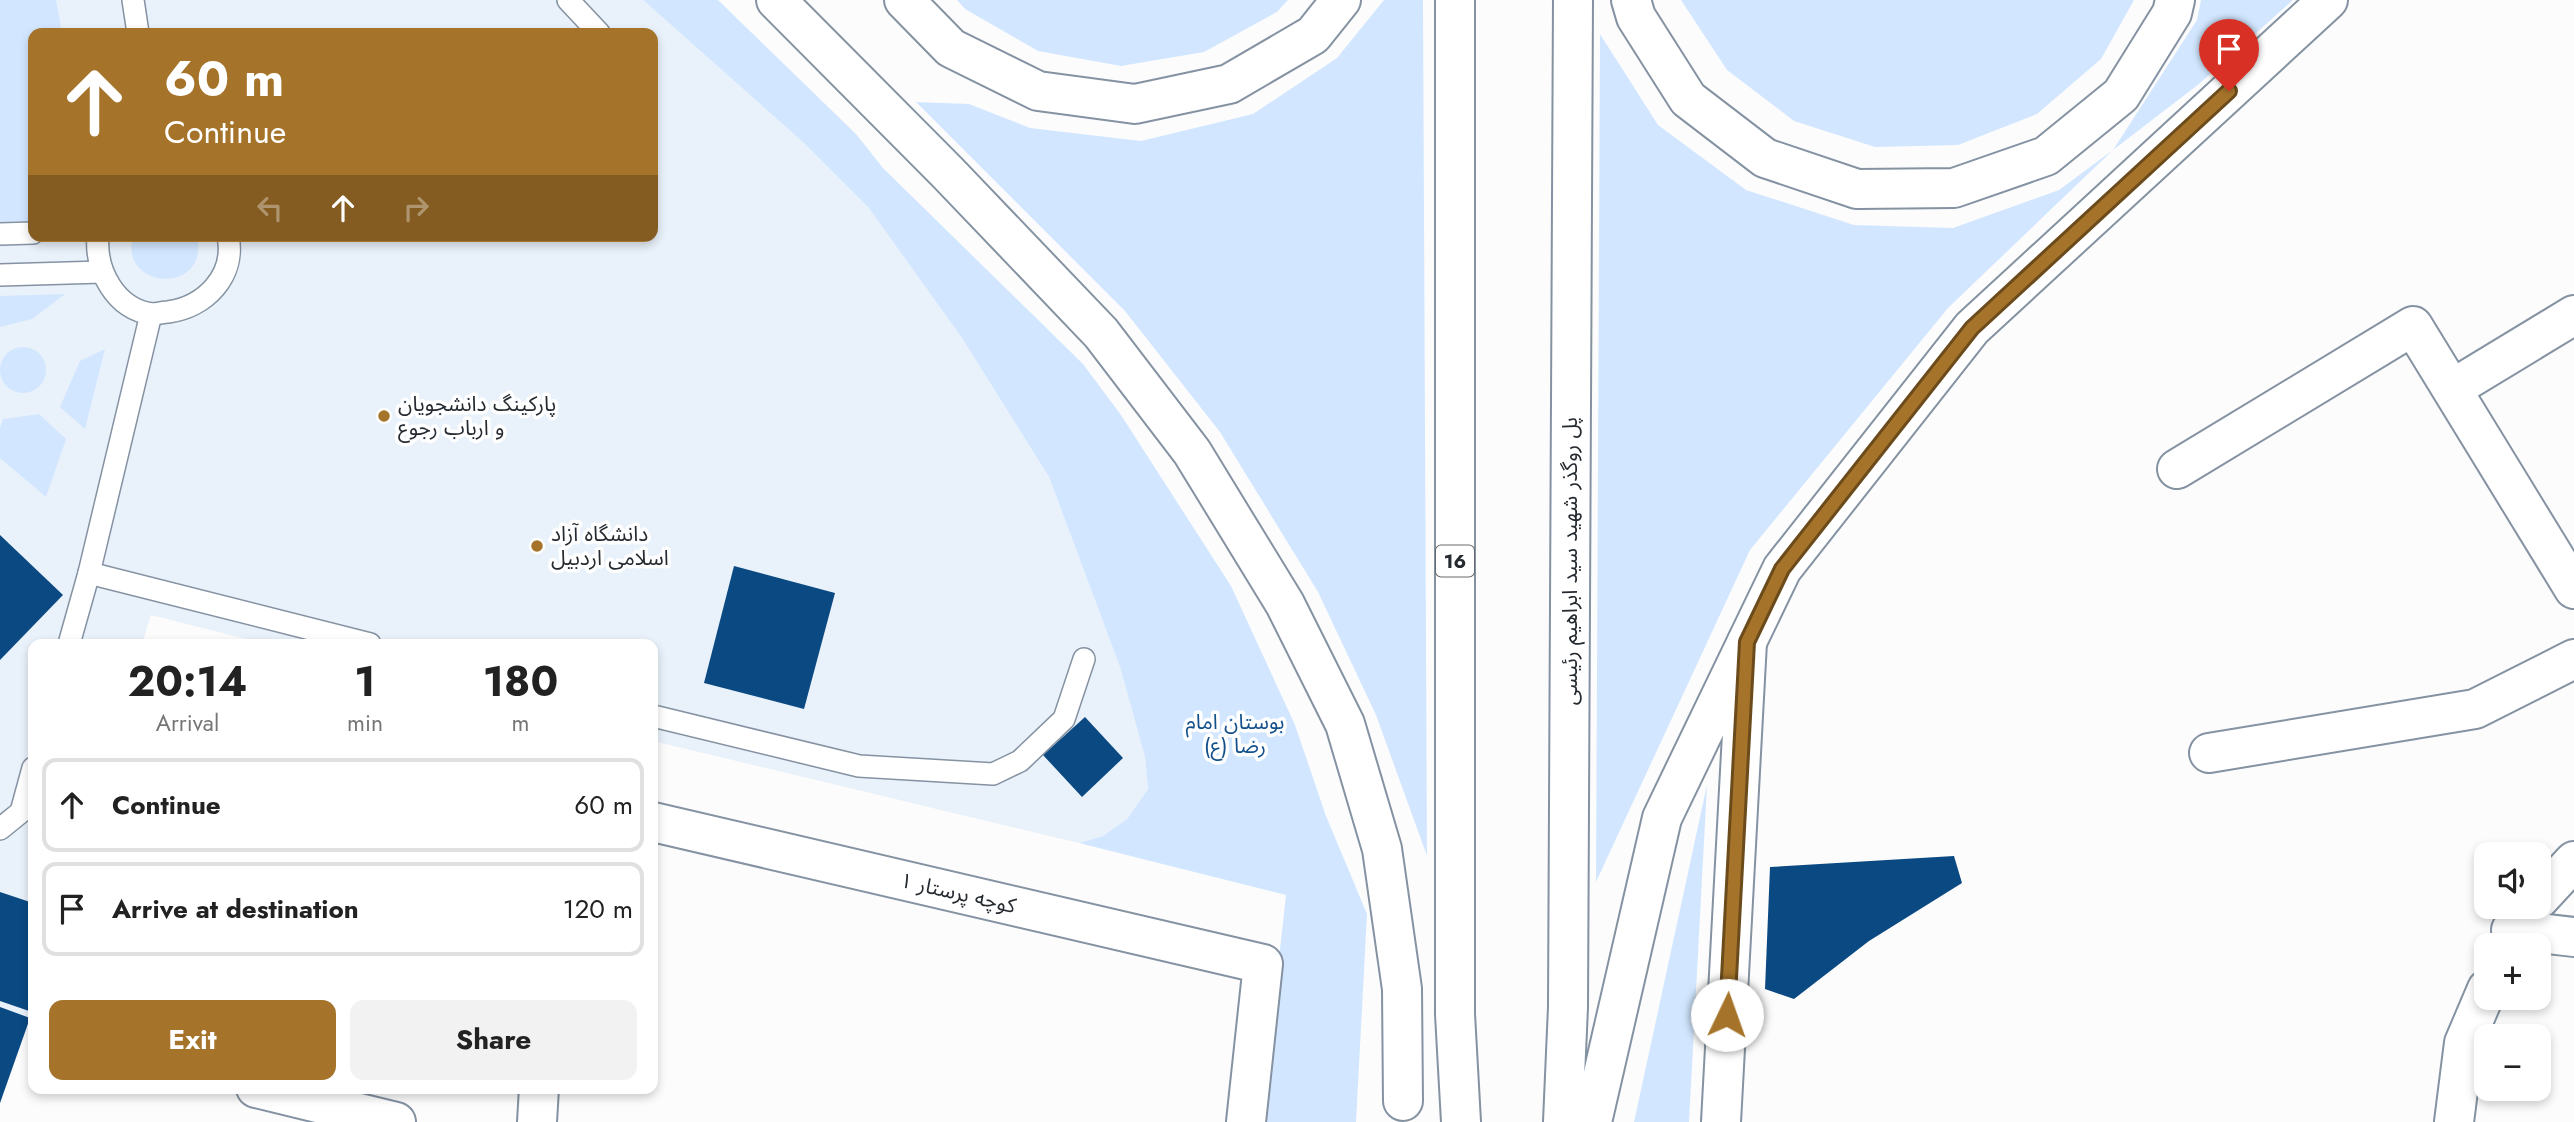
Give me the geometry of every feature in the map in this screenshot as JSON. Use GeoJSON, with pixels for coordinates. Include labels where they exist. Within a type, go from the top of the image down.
{"type":"FeatureCollection","features":[{"type":"Feature","properties":{"kind":"main road"},"geometry":{"type":"LineString","coordinates":[[776,0],[948,173],[1101,333],[1192,452],[1285,604],[1345,724],[1382,849],[1402,989],[1403,1111]]}},
{"type":"Feature","properties":{"kind":"main road"},"geometry":{"type":"LineString","coordinates":[[904,0],[951,48],[1038,91],[1135,104],[1229,84],[1312,35],[1341,0]]}},
{"type":"Feature","properties":{"kind":"main road","name":"16"},"geometry":{"type":"LineString","coordinates":[[1455,0],[1455,1014],[1461,1122]]}},
{"type":"Feature","properties":{"kind":"main road","name":"پل روگذر شهید سید ابراهیم رئیسی"},"geometry":{"type":"LineString","coordinates":[[1563,1122],[1569,993],[1573,0]]}},
{"type":"Feature","properties":{"kind":"main road"},"geometry":{"type":"LineString","coordinates":[[1631,0],[1636,17],[1688,99],[1765,158],[1857,189],[1955,188],[2046,156],[2121,95],[2172,13],[2175,0]]}},
{"type":"Feature","properties":{"kind":"main road"},"geometry":{"type":"LineString","coordinates":[[1592,1122],[1662,818],[1782,569],[1972,328],[2328,0]]}},
{"type":"Feature","properties":{"kind":"main road"},"geometry":{"type":"LineString","coordinates":[[2452,389],[2574,315]]}},
{"type":"Feature","properties":{"kind":"main road"},"geometry":{"type":"LineString","coordinates":[[2176,469],[2413,326],[2574,589]]}},
{"type":"Feature","properties":{"kind":"main road"},"geometry":{"type":"LineString","coordinates":[[1721,1122],[1747,642]]}},
{"type":"Feature","properties":{"kind":"main road"},"geometry":{"type":"LineString","coordinates":[[2209,753],[2475,709],[2574,659]]}},
{"type":"Feature","properties":{"kind":"main road","name":"کوچه پرستار ۱"},"geometry":{"type":"LineString","coordinates":[[658,823],[1264,964],[1246,1122]]}},
{"type":"Feature","properties":{"kind":"main road"},"geometry":{"type":"LineString","coordinates":[[2551,886],[2574,861]]}},
{"type":"Feature","properties":{"kind":"main road"},"geometry":{"type":"LineString","coordinates":[[2516,927],[2574,937]]}},
{"type":"Feature","properties":{"kind":"main road"},"geometry":{"type":"LineString","coordinates":[[2454,1122],[2464,1043],[2478,1010]]}},
{"type":"Feature","properties":{"kind":"main road"},"geometry":{"type":"LineString","coordinates":[[281,1094],[396,1122]]}},
{"type":"Feature","properties":{"kind":"main road"},"geometry":{"type":"LineString","coordinates":[[537,1122],[539,1094]]}},
{"type":"Feature","properties":{"kind":"lane"},"geometry":{"type":"LineString","coordinates":[[133,0],[137,28]]}},
{"type":"Feature","properties":{"kind":"lane"},"geometry":{"type":"LineString","coordinates":[[568,0],[594,28]]}},
{"type":"Feature","properties":{"kind":"lane"},"geometry":{"type":"LineString","coordinates":[[0,234],[28,233]]}},
{"type":"Feature","properties":{"kind":"lane"},"geometry":{"type":"LineString","coordinates":[[98,242],[97,253],[102,272],[113,290],[128,303],[151,314],[187,309],[204,299],[218,284],[227,266],[229,242]]}},
{"type":"Feature","properties":{"kind":"lane"},"geometry":{"type":"LineString","coordinates":[[0,275],[102,272]]}},
{"type":"Feature","properties":{"kind":"lane"},"geometry":{"type":"LineString","coordinates":[[70,639],[89,573],[151,314]]}},
{"type":"Feature","properties":{"kind":"lane"},"geometry":{"type":"LineString","coordinates":[[89,573],[350,639]]}},
{"type":"Feature","properties":{"kind":"lane"},"geometry":{"type":"LineString","coordinates":[[658,717],[859,766],[993,775],[1020,761],[1064,719],[1084,659]]}},
{"type":"Feature","properties":{"kind":"lane"},"geometry":{"type":"LineString","coordinates":[[0,829],[21,813],[28,787]]}},
{"type":"Feature","properties":{"kind":"shaded area","name":"دانشگاه آزاد اسلامی اردبیل"},"geometry":{"type":"Polygon","coordinates":[[[0,0],[643,0],[805,144],[868,207],[962,338],[1049,477],[1120,667],[1145,757],[1148,789],[1127,819],[1103,836],[1079,843],[658,742],[658,639],[246,639],[151,615],[144,639],[28,639],[28,1023],[0,1104],[0,0]]]}},
{"type":"Feature","properties":{"kind":"green space"},"geometry":{"type":"Polygon","coordinates":[[[0,0],[56,0],[61,28],[28,28],[28,221],[0,222],[0,0]]]}},
{"type":"Feature","properties":{"kind":"green space","name":"بوستان امام رضا (ع)"},"geometry":{"type":"Polygon","coordinates":[[[643,0],[718,0],[856,134],[883,168],[1083,364],[1121,415],[1231,586],[1295,725],[1326,816],[1367,914],[1356,1122],[1261,1122],[1286,895],[1079,843],[1103,836],[1127,819],[1148,789],[1145,757],[1120,667],[1049,477],[962,338],[868,207],[805,144],[643,0]]]}},
{"type":"Feature","properties":{"kind":"green space"},"geometry":{"type":"Polygon","coordinates":[[[957,0],[1288,0],[1277,12],[1204,52],[1121,66],[1038,51],[965,9],[957,0]]]}},
{"type":"Feature","properties":{"kind":"green space"},"geometry":{"type":"Polygon","coordinates":[[[1384,0],[1423,0],[1427,856],[1376,715],[1318,592],[1220,432],[1125,311],[916,102],[969,104],[1030,128],[1141,141],[1253,114],[1337,58],[1384,0]]]}},
{"type":"Feature","properties":{"kind":"green space"},"geometry":{"type":"Polygon","coordinates":[[[1681,0],[2134,0],[2101,59],[2037,114],[1958,145],[1875,147],[1794,121],[1727,70],[1681,0]]]}},
{"type":"Feature","properties":{"kind":"green space"},"geometry":{"type":"Polygon","coordinates":[[[2201,0],[2293,0],[2199,84],[2113,150],[2197,20],[2201,0]]]}},
{"type":"Feature","properties":{"kind":"green space"},"geometry":{"type":"Polygon","coordinates":[[[1600,34],[1658,125],[1746,190],[1854,225],[1953,228],[2059,190],[2113,150],[1948,308],[1750,550],[1596,882],[1600,34]]]}},
{"type":"Feature","properties":{"kind":"green space"},"geometry":{"type":"Polygon","coordinates":[[[133,242],[197,242],[197,255],[190,269],[179,277],[164,279],[150,276],[138,267],[132,254],[133,242]]]}},
{"type":"Feature","properties":{"kind":"green space"},"geometry":{"type":"Polygon","coordinates":[[[65,294],[32,319],[0,327],[0,296],[65,294]]]}},
{"type":"Feature","properties":{"kind":"green space"},"geometry":{"type":"Polygon","coordinates":[[[23,347],[39,354],[46,370],[39,386],[23,393],[7,386],[0,370],[7,354],[23,347]]]}},
{"type":"Feature","properties":{"kind":"green space"},"geometry":{"type":"Polygon","coordinates":[[[105,349],[85,429],[60,407],[80,361],[105,349]]]}},
{"type":"Feature","properties":{"kind":"green space"},"geometry":{"type":"Polygon","coordinates":[[[39,414],[66,439],[46,497],[0,458],[0,428],[3,419],[39,414]]]}},
{"type":"Feature","properties":{"kind":"green space"},"geometry":{"type":"Polygon","coordinates":[[[1707,785],[1689,1122],[1634,1122],[1707,785]]]}},
{"type":"Feature","properties":{"kind":"building"},"geometry":{"type":"Polygon","coordinates":[[[0,535],[63,595],[0,660],[0,535]]]}},
{"type":"Feature","properties":{"kind":"building"},"geometry":{"type":"Polygon","coordinates":[[[734,566],[835,593],[804,709],[704,683],[734,566]]]}},
{"type":"Feature","properties":{"kind":"building"},"geometry":{"type":"Polygon","coordinates":[[[1085,717],[1123,758],[1082,797],[1043,755],[1085,717]]]}},
{"type":"Feature","properties":{"kind":"building"},"geometry":{"type":"Polygon","coordinates":[[[1954,856],[1962,883],[1869,941],[1794,999],[1765,989],[1770,867],[1954,856]]]}},
{"type":"Feature","properties":{"kind":"building"},"geometry":{"type":"Polygon","coordinates":[[[0,892],[28,901],[28,1011],[0,1001],[0,892]]]}},
{"type":"Feature","properties":{"kind":"building"},"geometry":{"type":"Polygon","coordinates":[[[0,1007],[28,1017],[28,1024],[0,1103],[0,1007]]]}},
{"type":"Feature","properties":{"kind":"place","name":"پارکینگ دانشجویان و ارباب رجوع"},"geometry":{"type":"Point","coordinates":[384,416]}},
{"type":"Feature","properties":{"kind":"place","name":"دانشگاه آزاد اسلامی اردبیل"},"geometry":{"type":"Point","coordinates":[537,546]}},
{"type":"Feature","properties":{"kind":"route"},"geometry":{"type":"LineString","coordinates":[[1727,1015],[1747,642],[1782,569],[1972,328],[2229,91]]}}]}
